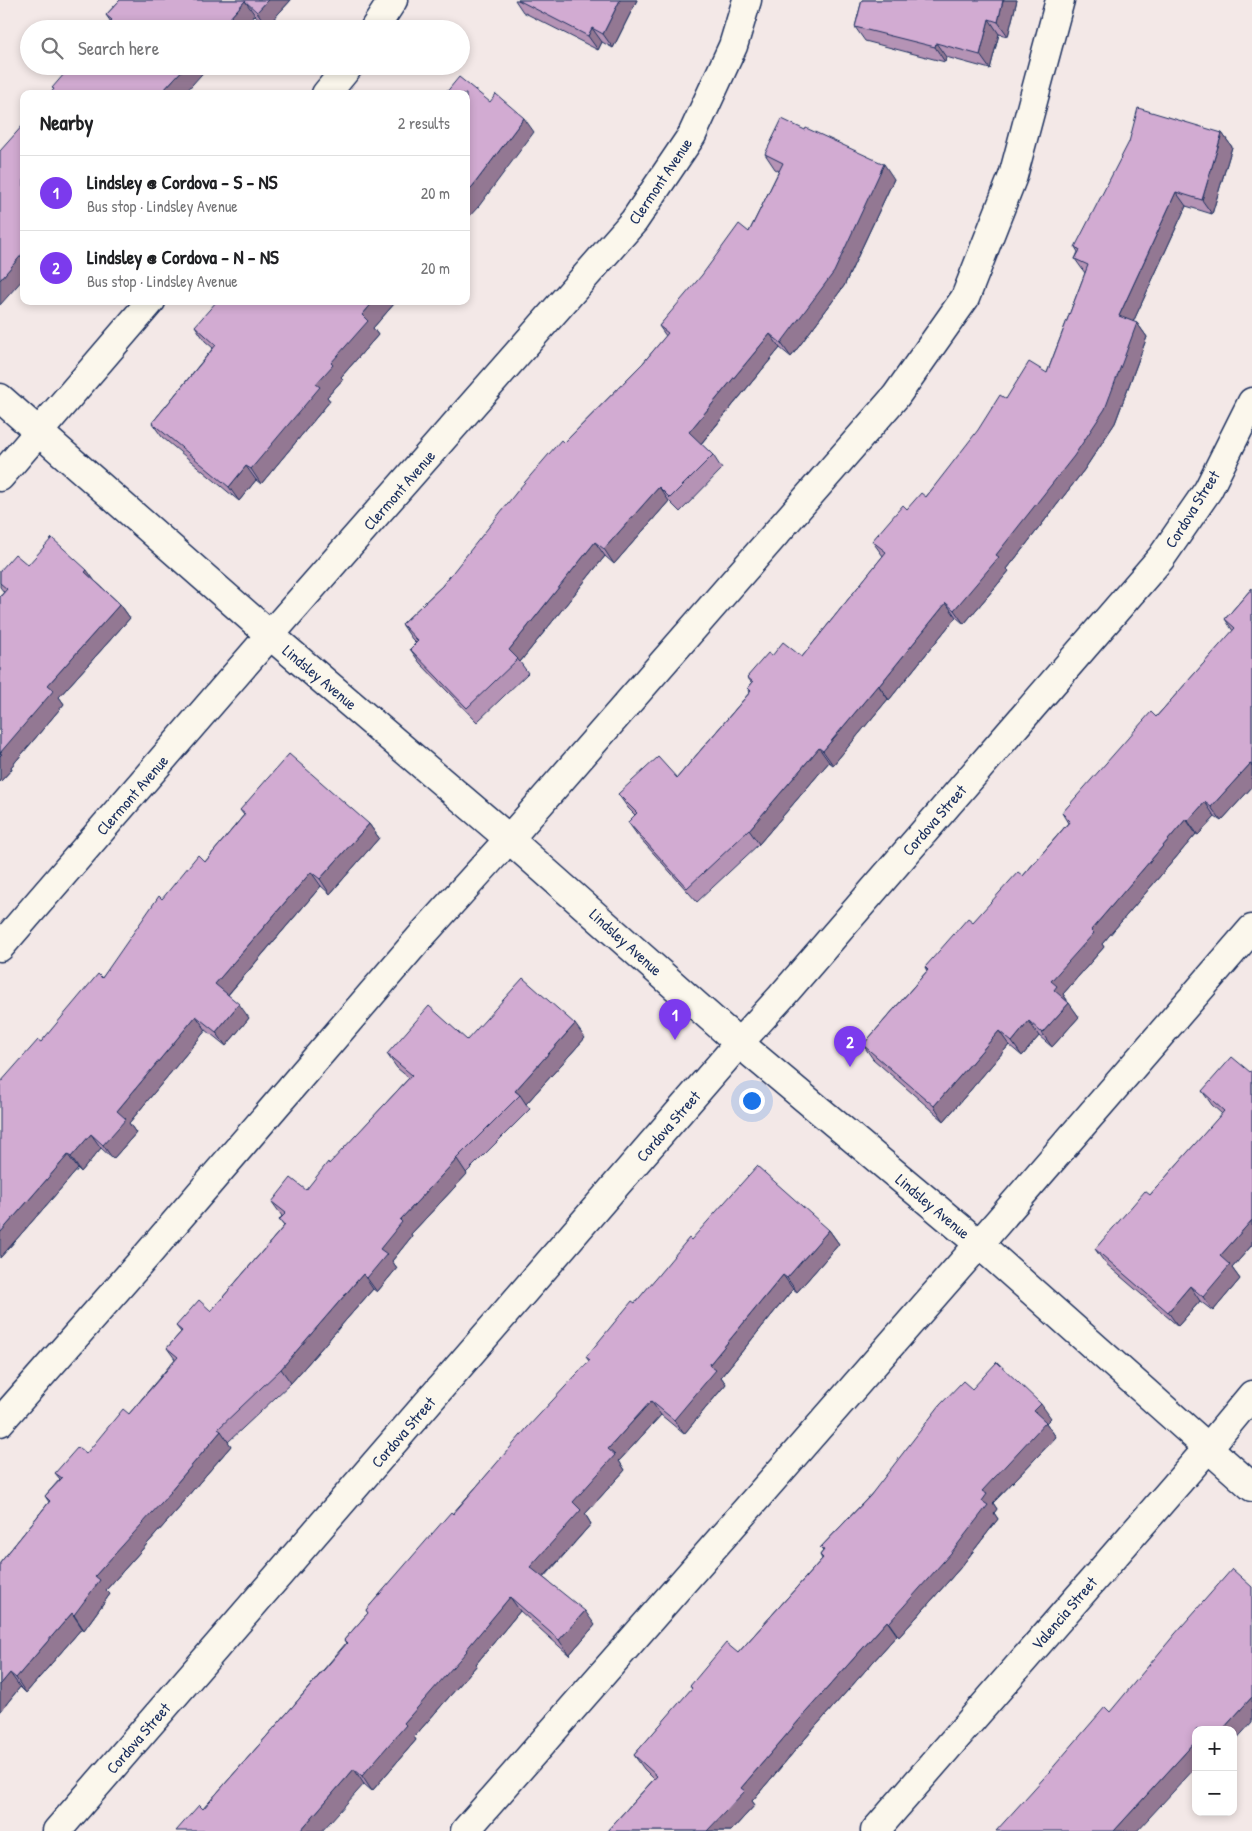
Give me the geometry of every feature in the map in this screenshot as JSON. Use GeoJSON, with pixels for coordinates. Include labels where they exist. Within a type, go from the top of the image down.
{"type":"FeatureCollection","features":[{"type":"Feature","properties":{"kind":"street"},"geometry":{"type":"LineString","coordinates":[[380,20],[394,0]]}},
{"type":"Feature","properties":{"kind":"street","name":"Clermont Avenue"},"geometry":{"type":"LineString","coordinates":[[0,947],[270,635],[634,221],[692,135],[733,46],[747,0]]}},
{"type":"Feature","properties":{"kind":"street"},"geometry":{"type":"LineString","coordinates":[[0,1422],[148,1254],[416,942],[509,839],[896,396],[965,298],[1013,176],[1060,0]]}},
{"type":"Feature","properties":{"kind":"street"},"geometry":{"type":"LineString","coordinates":[[329,90],[342,75]]}},
{"type":"Feature","properties":{"kind":"street"},"geometry":{"type":"LineString","coordinates":[[0,477],[148,305]]}},
{"type":"Feature","properties":{"kind":"street","name":"Lindsley Avenue"},"geometry":{"type":"LineString","coordinates":[[0,398],[270,635],[509,839],[739,1042],[979,1244],[1252,1487]]}},
{"type":"Feature","properties":{"kind":"street","name":"Cordova Street"},"geometry":{"type":"LineString","coordinates":[[57,1831],[739,1042],[794,982],[1161,558],[1208,490],[1252,402]]}},
{"type":"Feature","properties":{"kind":"street"},"geometry":{"type":"LineString","coordinates":[[464,1831],[979,1244],[1252,929]]}},
{"type":"Feature","properties":{"kind":"street","name":"Valencia Street"},"geometry":{"type":"LineString","coordinates":[[875,1831],[1252,1395]]}},
{"type":"Feature","properties":{"kind":"building"},"geometry":{"type":"Polygon","coordinates":[[[120,0],[268,0],[257,12],[245,1],[228,20],[112,20],[106,15],[120,0]]]}},
{"type":"Feature","properties":{"kind":"building"},"geometry":{"type":"Polygon","coordinates":[[[518,0],[620,0],[603,34],[592,28],[588,36],[518,0]]]}},
{"type":"Feature","properties":{"kind":"building"},"geometry":{"type":"Polygon","coordinates":[[[862,0],[1003,0],[998,22],[989,19],[980,55],[936,43],[935,47],[855,27],[862,0]]]}},
{"type":"Feature","properties":{"kind":"building"},"geometry":{"type":"Polygon","coordinates":[[[63,75],[178,75],[164,90],[53,90],[52,88],[63,75]]]}},
{"type":"Feature","properties":{"kind":"building"},"geometry":{"type":"Polygon","coordinates":[[[459,77],[490,102],[496,94],[524,118],[470,190],[470,90],[448,90],[459,77]]]}},
{"type":"Feature","properties":{"kind":"building"},"geometry":{"type":"Polygon","coordinates":[[[1138,108],[1222,133],[1202,200],[1176,192],[1119,316],[1137,323],[1105,409],[1074,456],[996,555],[999,557],[954,610],[946,603],[879,686],[823,751],[819,748],[749,830],[687,888],[628,822],[637,813],[618,794],[658,757],[677,778],[751,691],[748,688],[753,682],[747,677],[768,653],[772,656],[783,642],[802,657],[886,552],[872,541],[903,505],[907,509],[921,493],[926,497],[978,430],[1000,395],[1006,399],[1029,362],[1047,373],[1088,265],[1075,259],[1080,250],[1075,247],[1129,142],[1138,108]]]}},
{"type":"Feature","properties":{"kind":"building"},"geometry":{"type":"Polygon","coordinates":[[[782,119],[884,164],[834,272],[781,343],[770,334],[689,432],[713,455],[670,498],[659,487],[604,549],[595,542],[509,650],[518,659],[467,708],[410,649],[418,641],[402,624],[442,586],[519,489],[561,440],[564,443],[643,363],[668,333],[659,326],[702,275],[739,224],[749,232],[783,163],[765,154],[782,119]]]}},
{"type":"Feature","properties":{"kind":"building"},"geometry":{"type":"Polygon","coordinates":[[[20,128],[20,257],[0,280],[0,151],[20,128]]]}},
{"type":"Feature","properties":{"kind":"building"},"geometry":{"type":"Polygon","coordinates":[[[213,305],[371,305],[362,315],[368,321],[331,363],[333,365],[316,384],[320,387],[251,469],[246,466],[229,487],[152,423],[216,345],[195,326],[213,305]]]}},
{"type":"Feature","properties":{"kind":"building"},"geometry":{"type":"Polygon","coordinates":[[[52,538],[120,604],[48,685],[54,690],[0,753],[0,597],[7,589],[0,583],[0,571],[15,554],[28,565],[52,538]]]}},
{"type":"Feature","properties":{"kind":"building"},"geometry":{"type":"Polygon","coordinates":[[[1252,588],[1252,765],[1250,764],[1211,807],[1205,802],[1188,821],[1186,819],[1091,930],[1094,933],[1051,981],[1057,986],[1054,990],[1069,1003],[1042,1033],[1029,1021],[1012,1042],[999,1031],[934,1106],[863,1045],[928,970],[925,967],[968,918],[973,922],[1018,872],[1023,876],[1070,821],[1062,813],[1151,712],[1156,717],[1235,628],[1225,619],[1252,588]]]}},
{"type":"Feature","properties":{"kind":"building"},"geometry":{"type":"Polygon","coordinates":[[[289,754],[369,824],[320,879],[311,872],[215,984],[239,1004],[216,1032],[196,1016],[117,1111],[126,1119],[103,1145],[91,1134],[71,1157],[68,1155],[0,1233],[0,1083],[38,1040],[41,1042],[98,974],[102,978],[159,896],[162,899],[198,855],[205,862],[245,814],[240,810],[289,754]]]}},
{"type":"Feature","properties":{"kind":"building"},"geometry":{"type":"Polygon","coordinates":[[[523,978],[575,1024],[515,1091],[520,1095],[456,1159],[400,1220],[402,1222],[380,1249],[387,1254],[367,1278],[363,1274],[281,1369],[218,1429],[221,1431],[171,1492],[95,1576],[100,1580],[74,1615],[72,1613],[16,1678],[10,1673],[0,1685],[0,1563],[50,1501],[45,1496],[62,1478],[55,1473],[78,1447],[86,1454],[123,1409],[129,1414],[178,1357],[167,1348],[182,1331],[176,1326],[199,1300],[211,1311],[285,1225],[279,1220],[286,1213],[272,1202],[291,1178],[306,1190],[328,1162],[329,1164],[412,1075],[387,1054],[429,1006],[467,1040],[523,978]]]}},
{"type":"Feature","properties":{"kind":"building"},"geometry":{"type":"Polygon","coordinates":[[[1232,1057],[1250,1072],[1252,1070],[1252,1220],[1220,1256],[1230,1265],[1203,1297],[1190,1286],[1168,1312],[1095,1249],[1145,1191],[1150,1195],[1224,1111],[1202,1091],[1232,1057]]]}},
{"type":"Feature","properties":{"kind":"building"},"geometry":{"type":"Polygon","coordinates":[[[757,1166],[829,1230],[787,1278],[783,1275],[709,1365],[716,1370],[674,1420],[651,1401],[608,1449],[615,1455],[573,1502],[581,1510],[530,1567],[585,1611],[559,1640],[510,1597],[362,1776],[354,1769],[300,1831],[176,1831],[199,1805],[203,1809],[288,1712],[347,1643],[344,1640],[368,1613],[366,1610],[451,1512],[453,1514],[527,1428],[590,1360],[586,1357],[632,1301],[635,1303],[689,1238],[691,1240],[757,1166]]]}},
{"type":"Feature","properties":{"kind":"building"},"geometry":{"type":"Polygon","coordinates":[[[997,1362],[1041,1404],[1034,1411],[1046,1422],[982,1491],[987,1494],[982,1501],[988,1505],[951,1553],[806,1712],[741,1788],[745,1791],[707,1831],[607,1831],[657,1776],[634,1755],[692,1688],[690,1686],[726,1643],[738,1653],[823,1558],[820,1555],[824,1550],[820,1548],[870,1496],[940,1405],[963,1381],[972,1389],[997,1362]]]}},
{"type":"Feature","properties":{"kind":"building"},"geometry":{"type":"Polygon","coordinates":[[[1232,1569],[1252,1587],[1252,1697],[1226,1726],[1192,1726],[1192,1745],[1114,1831],[996,1831],[1105,1707],[1110,1712],[1232,1569]]]}},
{"type":"Feature","properties":{"kind":"place","name":"Lindsley @ Cordova - S - NS"},"geometry":{"type":"Point","coordinates":[675,1040]}},
{"type":"Feature","properties":{"kind":"place","name":"Lindsley @ Cordova - N - NS"},"geometry":{"type":"Point","coordinates":[850,1067]}}]}
